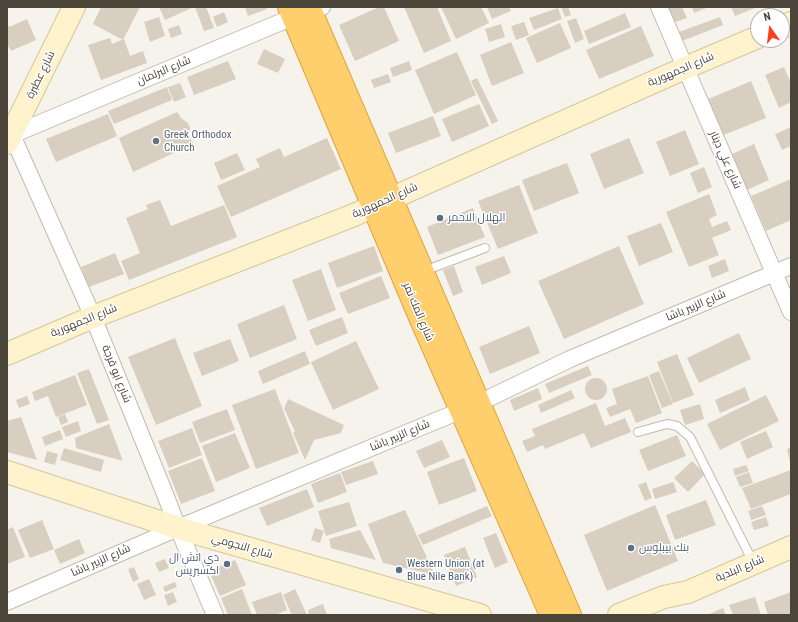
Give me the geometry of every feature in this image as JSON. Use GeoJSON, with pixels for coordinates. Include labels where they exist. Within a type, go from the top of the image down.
{"type":"FeatureCollection","features":[{"type":"Feature","properties":{"kind":"highway","name":"شارع المك نمر"},"geometry":{"type":"LineString","coordinates":[[305,10],[364,185],[382,202],[423,271],[470,407],[570,615]]}},
{"type":"Feature","properties":{"kind":"highway","name":"شارع المك نمر"},"geometry":{"type":"LineString","coordinates":[[382,202],[470,407],[551,615]]}},
{"type":"Feature","properties":{"kind":"street","name":"شارع عطبرة"},"geometry":{"type":"LineString","coordinates":[[8,138],[74,7]]}},
{"type":"Feature","properties":{"kind":"street","name":"شارع علي دينار"},"geometry":{"type":"LineString","coordinates":[[659,7],[791,312]]}},
{"type":"Feature","properties":{"kind":"street","name":"شارع البرلمان"},"geometry":{"type":"LineString","coordinates":[[8,138],[305,10]]}},
{"type":"Feature","properties":{"kind":"street","name":"شارع الجمهورية"},"geometry":{"type":"LineString","coordinates":[[7,354],[92,317],[354,215],[750,40]]}},
{"type":"Feature","properties":{"kind":"street","name":"شارع ابو قرجة"},"geometry":{"type":"LineString","coordinates":[[8,138],[92,317],[215,615]]}},
{"type":"Feature","properties":{"kind":"street","name":"شارع الزبير باشا"},"geometry":{"type":"LineString","coordinates":[[7,602],[178,528],[470,407],[570,358],[791,266]]}},
{"type":"Feature","properties":{"kind":"street","name":"شارع النجومي"},"geometry":{"type":"LineString","coordinates":[[7,472],[178,528],[480,615]]}},
{"type":"Feature","properties":{"kind":"street","name":"شارع البلدية"},"geometry":{"type":"LineString","coordinates":[[619,615],[664,597],[688,592],[791,547]]}},
{"type":"Feature","properties":{"kind":"street","name":"شارع البلدية"},"geometry":{"type":"LineString","coordinates":[[656,615],[670,608],[688,592]]}},
{"type":"Feature","properties":{"kind":"lane"},"geometry":{"type":"LineString","coordinates":[[423,271],[485,248]]}},
{"type":"Feature","properties":{"kind":"lane"},"geometry":{"type":"LineString","coordinates":[[638,432],[667,424],[677,426],[690,437],[753,564]]}},
{"type":"Feature","properties":{"kind":"building"},"geometry":{"type":"Polygon","coordinates":[[[101,7],[140,7],[123,40],[93,24],[101,7]]]}},
{"type":"Feature","properties":{"kind":"building"},"geometry":{"type":"Polygon","coordinates":[[[159,7],[194,7],[165,20],[159,7]]]}},
{"type":"Feature","properties":{"kind":"building"},"geometry":{"type":"Polygon","coordinates":[[[195,7],[206,7],[214,28],[204,31],[195,7]]]}},
{"type":"Feature","properties":{"kind":"building"},"geometry":{"type":"Polygon","coordinates":[[[245,7],[266,7],[267,9],[248,16],[245,7]]]}},
{"type":"Feature","properties":{"kind":"building"},"geometry":{"type":"Polygon","coordinates":[[[379,7],[384,7],[399,41],[355,61],[339,25],[379,7]]]}},
{"type":"Feature","properties":{"kind":"building"},"geometry":{"type":"Polygon","coordinates":[[[404,7],[437,7],[451,41],[424,53],[404,7]]]}},
{"type":"Feature","properties":{"kind":"building"},"geometry":{"type":"Polygon","coordinates":[[[441,7],[481,7],[489,23],[456,39],[441,7]]]}},
{"type":"Feature","properties":{"kind":"building"},"geometry":{"type":"Polygon","coordinates":[[[487,7],[509,7],[511,11],[492,19],[487,7]]]}},
{"type":"Feature","properties":{"kind":"building"},"geometry":{"type":"Polygon","coordinates":[[[561,7],[568,7],[571,15],[565,17],[561,7]]]}},
{"type":"Feature","properties":{"kind":"building"},"geometry":{"type":"Polygon","coordinates":[[[666,7],[682,7],[687,18],[672,23],[666,7]]]}},
{"type":"Feature","properties":{"kind":"building"},"geometry":{"type":"Polygon","coordinates":[[[692,7],[709,7],[694,13],[692,7]]]}},
{"type":"Feature","properties":{"kind":"building"},"geometry":{"type":"Polygon","coordinates":[[[731,7],[758,7],[750,8],[750,10],[735,16],[731,7]]]}},
{"type":"Feature","properties":{"kind":"building"},"geometry":{"type":"Polygon","coordinates":[[[558,8],[562,19],[534,30],[529,18],[558,8]]]}},
{"type":"Feature","properties":{"kind":"building"},"geometry":{"type":"Polygon","coordinates":[[[224,12],[228,22],[217,27],[213,17],[224,12]]]}},
{"type":"Feature","properties":{"kind":"building"},"geometry":{"type":"Polygon","coordinates":[[[625,13],[631,27],[589,44],[584,31],[625,13]]]}},
{"type":"Feature","properties":{"kind":"building"},"geometry":{"type":"Polygon","coordinates":[[[159,17],[165,36],[150,42],[144,22],[159,17]]]}},
{"type":"Feature","properties":{"kind":"building"},"geometry":{"type":"Polygon","coordinates":[[[720,17],[723,25],[682,41],[679,32],[720,17]]]}},
{"type":"Feature","properties":{"kind":"building"},"geometry":{"type":"Polygon","coordinates":[[[576,18],[584,39],[575,43],[567,21],[576,18]]]}},
{"type":"Feature","properties":{"kind":"building"},"geometry":{"type":"Polygon","coordinates":[[[27,19],[36,40],[11,51],[7,44],[7,23],[9,27],[27,19]]]}},
{"type":"Feature","properties":{"kind":"building"},"geometry":{"type":"Polygon","coordinates":[[[524,22],[529,35],[516,40],[511,26],[524,22]]]}},
{"type":"Feature","properties":{"kind":"building"},"geometry":{"type":"Polygon","coordinates":[[[560,23],[571,48],[537,63],[526,38],[560,23]]]}},
{"type":"Feature","properties":{"kind":"building"},"geometry":{"type":"Polygon","coordinates":[[[501,24],[505,37],[489,42],[485,29],[501,24]]]}},
{"type":"Feature","properties":{"kind":"building"},"geometry":{"type":"Polygon","coordinates":[[[179,25],[182,34],[171,38],[168,29],[179,25]]]}},
{"type":"Feature","properties":{"kind":"building"},"geometry":{"type":"Polygon","coordinates":[[[641,26],[654,56],[599,79],[586,50],[641,26]]]}},
{"type":"Feature","properties":{"kind":"building"},"geometry":{"type":"Polygon","coordinates":[[[110,38],[112,44],[124,39],[130,56],[143,51],[147,63],[101,80],[88,45],[110,38]]]}},
{"type":"Feature","properties":{"kind":"building"},"geometry":{"type":"Polygon","coordinates":[[[511,42],[524,73],[492,86],[480,55],[511,42]]]}},
{"type":"Feature","properties":{"kind":"building"},"geometry":{"type":"Polygon","coordinates":[[[264,49],[285,59],[278,73],[257,64],[264,49]]]}},
{"type":"Feature","properties":{"kind":"building"},"geometry":{"type":"Polygon","coordinates":[[[457,52],[476,95],[434,114],[415,70],[457,52]]]}},
{"type":"Feature","properties":{"kind":"building"},"geometry":{"type":"Polygon","coordinates":[[[228,61],[236,79],[194,95],[187,77],[228,61]]]}},
{"type":"Feature","properties":{"kind":"building"},"geometry":{"type":"Polygon","coordinates":[[[409,61],[412,70],[393,77],[390,68],[409,61]]]}},
{"type":"Feature","properties":{"kind":"building"},"geometry":{"type":"Polygon","coordinates":[[[784,67],[791,83],[791,102],[779,108],[765,75],[784,67]]]}},
{"type":"Feature","properties":{"kind":"building"},"geometry":{"type":"Polygon","coordinates":[[[388,74],[391,82],[374,88],[371,80],[388,74]]]}},
{"type":"Feature","properties":{"kind":"building"},"geometry":{"type":"Polygon","coordinates":[[[477,78],[498,121],[492,124],[471,81],[477,78]]]}},
{"type":"Feature","properties":{"kind":"building"},"geometry":{"type":"Polygon","coordinates":[[[751,81],[766,118],[721,136],[706,100],[751,81]]]}},
{"type":"Feature","properties":{"kind":"building"},"geometry":{"type":"Polygon","coordinates":[[[180,83],[186,97],[174,102],[168,87],[180,83]]]}},
{"type":"Feature","properties":{"kind":"building"},"geometry":{"type":"Polygon","coordinates":[[[167,87],[172,100],[114,124],[108,111],[167,87]]]}},
{"type":"Feature","properties":{"kind":"building"},"geometry":{"type":"Polygon","coordinates":[[[479,104],[489,126],[452,142],[442,119],[479,104]]]}},
{"type":"Feature","properties":{"kind":"building","name":"Greek Orthodox Church"},"geometry":{"type":"Polygon","coordinates":[[[177,112],[181,118],[188,123],[190,128],[189,135],[193,144],[133,172],[119,138],[177,112]]]}},
{"type":"Feature","properties":{"kind":"building"},"geometry":{"type":"Polygon","coordinates":[[[108,114],[117,136],[56,162],[46,139],[108,114]]]}},
{"type":"Feature","properties":{"kind":"building"},"geometry":{"type":"Polygon","coordinates":[[[433,116],[441,136],[396,153],[388,133],[433,116]]]}},
{"type":"Feature","properties":{"kind":"building"},"geometry":{"type":"Polygon","coordinates":[[[791,127],[791,146],[782,150],[775,134],[791,127]]]}},
{"type":"Feature","properties":{"kind":"building"},"geometry":{"type":"Polygon","coordinates":[[[685,130],[699,164],[670,176],[656,142],[685,130]]]}},
{"type":"Feature","properties":{"kind":"building"},"geometry":{"type":"Polygon","coordinates":[[[327,138],[341,169],[231,217],[217,186],[260,167],[256,159],[280,148],[284,157],[327,138]]]}},
{"type":"Feature","properties":{"kind":"building"},"geometry":{"type":"Polygon","coordinates":[[[629,138],[644,173],[604,189],[590,154],[629,138]]]}},
{"type":"Feature","properties":{"kind":"building"},"geometry":{"type":"Polygon","coordinates":[[[754,144],[769,180],[747,190],[732,154],[754,144]]]}},
{"type":"Feature","properties":{"kind":"building"},"geometry":{"type":"Polygon","coordinates":[[[237,153],[245,170],[221,180],[214,163],[237,153]]]}},
{"type":"Feature","properties":{"kind":"building"},"geometry":{"type":"Polygon","coordinates":[[[567,163],[579,193],[534,211],[522,180],[567,163]]]}},
{"type":"Feature","properties":{"kind":"building"},"geometry":{"type":"Polygon","coordinates":[[[704,167],[712,187],[698,193],[690,173],[704,167]]]}},
{"type":"Feature","properties":{"kind":"building"},"geometry":{"type":"Polygon","coordinates":[[[791,179],[791,220],[766,231],[751,196],[791,179]]]}},
{"type":"Feature","properties":{"kind":"building"},"geometry":{"type":"Polygon","coordinates":[[[519,185],[538,233],[498,249],[478,201],[519,185]]]}},
{"type":"Feature","properties":{"kind":"building"},"geometry":{"type":"Polygon","coordinates":[[[709,194],[717,215],[709,219],[712,227],[727,221],[731,230],[712,238],[719,255],[689,267],[666,212],[709,194]]]}},
{"type":"Feature","properties":{"kind":"building"},"geometry":{"type":"Polygon","coordinates":[[[160,200],[171,226],[224,205],[237,237],[129,280],[121,261],[140,253],[126,218],[148,209],[146,205],[160,200]]]}},
{"type":"Feature","properties":{"kind":"building"},"geometry":{"type":"Polygon","coordinates":[[[473,208],[485,237],[438,255],[427,227],[473,208]]]}},
{"type":"Feature","properties":{"kind":"building"},"geometry":{"type":"Polygon","coordinates":[[[661,223],[673,252],[639,266],[627,236],[661,223]]]}},
{"type":"Feature","properties":{"kind":"building"},"geometry":{"type":"Polygon","coordinates":[[[374,246],[383,271],[337,288],[328,263],[374,246]]]}},
{"type":"Feature","properties":{"kind":"building"},"geometry":{"type":"Polygon","coordinates":[[[619,246],[644,304],[564,339],[538,281],[619,246]]]}},
{"type":"Feature","properties":{"kind":"building"},"geometry":{"type":"Polygon","coordinates":[[[115,253],[124,274],[89,287],[81,267],[115,253]]]}},
{"type":"Feature","properties":{"kind":"building"},"geometry":{"type":"Polygon","coordinates":[[[504,256],[511,273],[482,285],[475,267],[504,256]]]}},
{"type":"Feature","properties":{"kind":"building"},"geometry":{"type":"Polygon","coordinates":[[[725,259],[729,271],[712,278],[708,266],[725,259]]]}},
{"type":"Feature","properties":{"kind":"building"},"geometry":{"type":"Polygon","coordinates":[[[454,266],[463,292],[453,296],[443,270],[454,266]]]}},
{"type":"Feature","properties":{"kind":"building"},"geometry":{"type":"Polygon","coordinates":[[[321,269],[336,310],[308,321],[292,280],[321,269]]]}},
{"type":"Feature","properties":{"kind":"building"},"geometry":{"type":"Polygon","coordinates":[[[381,276],[390,298],[348,314],[339,293],[381,276]]]}},
{"type":"Feature","properties":{"kind":"building"},"geometry":{"type":"Polygon","coordinates":[[[284,305],[297,339],[250,358],[237,324],[284,305]]]}},
{"type":"Feature","properties":{"kind":"building"},"geometry":{"type":"Polygon","coordinates":[[[342,317],[348,333],[316,346],[309,330],[342,317]]]}},
{"type":"Feature","properties":{"kind":"building"},"geometry":{"type":"Polygon","coordinates":[[[529,326],[540,353],[490,374],[479,347],[529,326]]]}},
{"type":"Feature","properties":{"kind":"building"},"geometry":{"type":"Polygon","coordinates":[[[739,333],[751,359],[699,383],[687,358],[739,333]]]}},
{"type":"Feature","properties":{"kind":"building"},"geometry":{"type":"Polygon","coordinates":[[[175,338],[202,406],[156,425],[128,357],[175,338]]]}},
{"type":"Feature","properties":{"kind":"building"},"geometry":{"type":"Polygon","coordinates":[[[230,339],[239,361],[202,376],[193,353],[230,339]]]}},
{"type":"Feature","properties":{"kind":"building"},"geometry":{"type":"Polygon","coordinates":[[[356,341],[379,389],[333,410],[311,362],[356,341]]]}},
{"type":"Feature","properties":{"kind":"building"},"geometry":{"type":"Polygon","coordinates":[[[305,351],[310,364],[263,384],[258,371],[305,351]]]}},
{"type":"Feature","properties":{"kind":"building"},"geometry":{"type":"Polygon","coordinates":[[[677,354],[694,395],[673,403],[657,362],[677,354]]]}},
{"type":"Feature","properties":{"kind":"building"},"geometry":{"type":"Polygon","coordinates":[[[588,366],[592,375],[549,393],[545,384],[588,366]]]}},
{"type":"Feature","properties":{"kind":"building"},"geometry":{"type":"Polygon","coordinates":[[[89,369],[109,420],[97,424],[77,373],[89,369]]]}},
{"type":"Feature","properties":{"kind":"building"},"geometry":{"type":"Polygon","coordinates":[[[659,371],[673,404],[662,408],[649,375],[659,371]]]}},
{"type":"Feature","properties":{"kind":"building"},"geometry":{"type":"Polygon","coordinates":[[[75,375],[87,405],[56,417],[48,396],[35,401],[32,392],[75,375]]]}},
{"type":"Feature","properties":{"kind":"building"},"geometry":{"type":"Polygon","coordinates":[[[648,376],[662,413],[636,423],[630,409],[610,417],[606,408],[617,404],[612,389],[648,376]]]}},
{"type":"Feature","properties":{"kind":"building"},"geometry":{"type":"Polygon","coordinates":[[[596,378],[604,381],[607,389],[604,397],[596,400],[588,397],[585,389],[588,381],[596,378]]]}},
{"type":"Feature","properties":{"kind":"building"},"geometry":{"type":"Polygon","coordinates":[[[745,387],[750,400],[720,413],[715,400],[745,387]]]}},
{"type":"Feature","properties":{"kind":"building"},"geometry":{"type":"Polygon","coordinates":[[[538,388],[542,399],[514,411],[510,400],[538,388]]]}},
{"type":"Feature","properties":{"kind":"building"},"geometry":{"type":"Polygon","coordinates":[[[275,389],[299,453],[256,469],[232,405],[275,389]]]}},
{"type":"Feature","properties":{"kind":"building"},"geometry":{"type":"Polygon","coordinates":[[[571,390],[575,398],[541,413],[538,405],[571,390]]]}},
{"type":"Feature","properties":{"kind":"building"},"geometry":{"type":"Polygon","coordinates":[[[766,395],[779,421],[720,450],[707,424],[766,395]]]}},
{"type":"Feature","properties":{"kind":"building"},"geometry":{"type":"Polygon","coordinates":[[[27,396],[30,404],[19,408],[16,400],[27,396]]]}},
{"type":"Feature","properties":{"kind":"building"},"geometry":{"type":"Polygon","coordinates":[[[288,399],[344,425],[341,433],[314,440],[305,460],[293,433],[295,431],[284,409],[288,399]]]}},
{"type":"Feature","properties":{"kind":"building"},"geometry":{"type":"Polygon","coordinates":[[[596,403],[605,426],[625,418],[631,432],[591,448],[584,433],[545,449],[543,445],[527,452],[522,441],[535,436],[532,429],[596,403]]]}},
{"type":"Feature","properties":{"kind":"building"},"geometry":{"type":"Polygon","coordinates":[[[700,404],[704,419],[685,425],[680,410],[700,404]]]}},
{"type":"Feature","properties":{"kind":"building"},"geometry":{"type":"Polygon","coordinates":[[[227,409],[235,430],[200,443],[192,422],[227,409]]]}},
{"type":"Feature","properties":{"kind":"building"},"geometry":{"type":"Polygon","coordinates":[[[65,414],[68,422],[61,425],[58,417],[65,414]]]}},
{"type":"Feature","properties":{"kind":"building"},"geometry":{"type":"Polygon","coordinates":[[[21,417],[37,460],[7,452],[7,421],[21,417]]]}},
{"type":"Feature","properties":{"kind":"building"},"geometry":{"type":"Polygon","coordinates":[[[78,421],[81,431],[66,437],[62,427],[78,421]]]}},
{"type":"Feature","properties":{"kind":"building"},"geometry":{"type":"Polygon","coordinates":[[[109,424],[123,461],[76,448],[75,438],[109,424]]]}},
{"type":"Feature","properties":{"kind":"building"},"geometry":{"type":"Polygon","coordinates":[[[192,428],[202,455],[169,468],[158,441],[192,428]]]}},
{"type":"Feature","properties":{"kind":"building"},"geometry":{"type":"Polygon","coordinates":[[[60,430],[63,439],[45,446],[42,437],[60,430]]]}},
{"type":"Feature","properties":{"kind":"building"},"geometry":{"type":"Polygon","coordinates":[[[766,431],[773,447],[747,459],[740,442],[766,431]]]}},
{"type":"Feature","properties":{"kind":"building"},"geometry":{"type":"Polygon","coordinates":[[[235,433],[250,468],[216,482],[202,446],[235,433]]]}},
{"type":"Feature","properties":{"kind":"building"},"geometry":{"type":"Polygon","coordinates":[[[677,435],[686,456],[648,471],[639,450],[677,435]]]}},
{"type":"Feature","properties":{"kind":"building"},"geometry":{"type":"Polygon","coordinates":[[[442,440],[450,457],[424,468],[416,451],[442,440]]]}},
{"type":"Feature","properties":{"kind":"building"},"geometry":{"type":"Polygon","coordinates":[[[64,448],[104,460],[101,472],[60,460],[64,448]]]}},
{"type":"Feature","properties":{"kind":"building"},"geometry":{"type":"Polygon","coordinates":[[[791,448],[791,462],[790,462],[787,449],[791,448]]]}},
{"type":"Feature","properties":{"kind":"building"},"geometry":{"type":"Polygon","coordinates":[[[47,451],[58,454],[55,465],[44,462],[47,451]]]}},
{"type":"Feature","properties":{"kind":"building"},"geometry":{"type":"Polygon","coordinates":[[[202,458],[215,491],[181,504],[168,471],[202,458]]]}},
{"type":"Feature","properties":{"kind":"building"},"geometry":{"type":"Polygon","coordinates":[[[464,458],[477,491],[439,505],[427,472],[464,458]]]}},
{"type":"Feature","properties":{"kind":"building"},"geometry":{"type":"Polygon","coordinates":[[[373,461],[378,474],[346,485],[341,472],[373,461]]]}},
{"type":"Feature","properties":{"kind":"building"},"geometry":{"type":"Polygon","coordinates":[[[692,461],[705,474],[688,492],[674,478],[692,461]]]}},
{"type":"Feature","properties":{"kind":"building"},"geometry":{"type":"Polygon","coordinates":[[[746,465],[749,471],[735,476],[733,469],[746,465]]]}},
{"type":"Feature","properties":{"kind":"building"},"geometry":{"type":"Polygon","coordinates":[[[791,470],[791,494],[751,509],[742,488],[791,470]]]}},
{"type":"Feature","properties":{"kind":"building"},"geometry":{"type":"Polygon","coordinates":[[[749,472],[753,483],[740,487],[736,477],[749,472]]]}},
{"type":"Feature","properties":{"kind":"building"},"geometry":{"type":"Polygon","coordinates":[[[340,473],[347,492],[318,503],[311,484],[340,473]]]}},
{"type":"Feature","properties":{"kind":"building"},"geometry":{"type":"Polygon","coordinates":[[[646,482],[652,498],[645,501],[638,485],[646,482]]]}},
{"type":"Feature","properties":{"kind":"building"},"geometry":{"type":"Polygon","coordinates":[[[673,482],[677,492],[655,499],[652,489],[673,482]]]}},
{"type":"Feature","properties":{"kind":"building"},"geometry":{"type":"Polygon","coordinates":[[[307,489],[314,507],[267,526],[259,508],[307,489]]]}},
{"type":"Feature","properties":{"kind":"building"},"geometry":{"type":"Polygon","coordinates":[[[706,500],[716,525],[675,540],[666,515],[706,500]]]}},
{"type":"Feature","properties":{"kind":"building"},"geometry":{"type":"Polygon","coordinates":[[[349,502],[357,526],[326,536],[318,511],[349,502]]]}},
{"type":"Feature","properties":{"kind":"building","name":"بنك بيبلوس"},"geometry":{"type":"Polygon","coordinates":[[[655,505],[678,561],[607,591],[584,535],[655,505]]]}},
{"type":"Feature","properties":{"kind":"building"},"geometry":{"type":"Polygon","coordinates":[[[487,506],[492,516],[423,545],[418,535],[487,506]]]}},
{"type":"Feature","properties":{"kind":"building"},"geometry":{"type":"Polygon","coordinates":[[[762,506],[766,515],[751,520],[748,511],[762,506]]]}},
{"type":"Feature","properties":{"kind":"building"},"geometry":{"type":"Polygon","coordinates":[[[405,510],[435,575],[383,563],[368,524],[405,510]]]}},
{"type":"Feature","properties":{"kind":"building"},"geometry":{"type":"Polygon","coordinates":[[[766,517],[769,526],[754,530],[751,522],[766,517]]]}},
{"type":"Feature","properties":{"kind":"building"},"geometry":{"type":"Polygon","coordinates":[[[42,520],[54,549],[30,558],[18,530],[42,520]]]}},
{"type":"Feature","properties":{"kind":"building"},"geometry":{"type":"Polygon","coordinates":[[[13,527],[25,557],[7,564],[7,530],[13,527]]]}},
{"type":"Feature","properties":{"kind":"building"},"geometry":{"type":"Polygon","coordinates":[[[315,528],[324,531],[320,543],[311,540],[315,528]]]}},
{"type":"Feature","properties":{"kind":"building"},"geometry":{"type":"Polygon","coordinates":[[[360,530],[376,560],[331,548],[329,539],[360,530]]]}},
{"type":"Feature","properties":{"kind":"building"},"geometry":{"type":"Polygon","coordinates":[[[496,533],[508,562],[495,568],[483,538],[496,533]]]}},
{"type":"Feature","properties":{"kind":"building"},"geometry":{"type":"Polygon","coordinates":[[[79,539],[85,553],[60,564],[54,550],[79,539]]]}},
{"type":"Feature","properties":{"kind":"building"},"geometry":{"type":"Polygon","coordinates":[[[465,547],[477,577],[456,586],[444,555],[465,547]]]}},
{"type":"Feature","properties":{"kind":"building"},"geometry":{"type":"Polygon","coordinates":[[[165,559],[169,568],[159,572],[155,563],[165,559]]]}},
{"type":"Feature","properties":{"kind":"building"},"geometry":{"type":"Polygon","coordinates":[[[235,560],[246,585],[220,596],[209,571],[235,560]]]}},
{"type":"Feature","properties":{"kind":"building"},"geometry":{"type":"Polygon","coordinates":[[[134,567],[139,579],[133,582],[128,569],[134,567]]]}},
{"type":"Feature","properties":{"kind":"building"},"geometry":{"type":"Polygon","coordinates":[[[149,579],[156,595],[144,600],[137,584],[149,579]]]}},
{"type":"Feature","properties":{"kind":"building"},"geometry":{"type":"Polygon","coordinates":[[[175,582],[177,587],[165,592],[163,587],[175,582]]]}},
{"type":"Feature","properties":{"kind":"building"},"geometry":{"type":"Polygon","coordinates":[[[242,589],[252,615],[228,615],[221,598],[242,589]]]}},
{"type":"Feature","properties":{"kind":"building"},"geometry":{"type":"Polygon","coordinates":[[[295,589],[307,615],[292,615],[283,595],[295,589]]]}},
{"type":"Feature","properties":{"kind":"building"},"geometry":{"type":"Polygon","coordinates":[[[173,592],[177,602],[168,606],[164,595],[173,592]]]}},
{"type":"Feature","properties":{"kind":"building"},"geometry":{"type":"Polygon","coordinates":[[[281,592],[287,610],[275,615],[257,615],[252,602],[281,592]]]}},
{"type":"Feature","properties":{"kind":"building"},"geometry":{"type":"Polygon","coordinates":[[[791,592],[791,615],[768,615],[764,602],[791,592]]]}},
{"type":"Feature","properties":{"kind":"building"},"geometry":{"type":"Polygon","coordinates":[[[755,597],[761,615],[733,615],[729,605],[755,597]]]}},
{"type":"Feature","properties":{"kind":"building"},"geometry":{"type":"Polygon","coordinates":[[[323,604],[327,615],[309,615],[308,610],[323,604]]]}},
{"type":"Feature","properties":{"kind":"building"},"geometry":{"type":"Polygon","coordinates":[[[723,608],[726,615],[707,615],[723,608]]]}},
{"type":"Feature","properties":{"kind":"place","name":"Greek Orthodox Church"},"geometry":{"type":"Point","coordinates":[156,141]}},
{"type":"Feature","properties":{"kind":"place","name":"الهلال الاحمر"},"geometry":{"type":"Point","coordinates":[440,218]}},
{"type":"Feature","properties":{"kind":"place","name":"بنك بيبلوس"},"geometry":{"type":"Point","coordinates":[631,548]}},
{"type":"Feature","properties":{"kind":"place","name":"دي اتش ال اكسبريس"},"geometry":{"type":"Point","coordinates":[227,564]}},
{"type":"Feature","properties":{"kind":"place","name":"Western Union (at Blue Nile Bank)"},"geometry":{"type":"Point","coordinates":[399,570]}}]}
